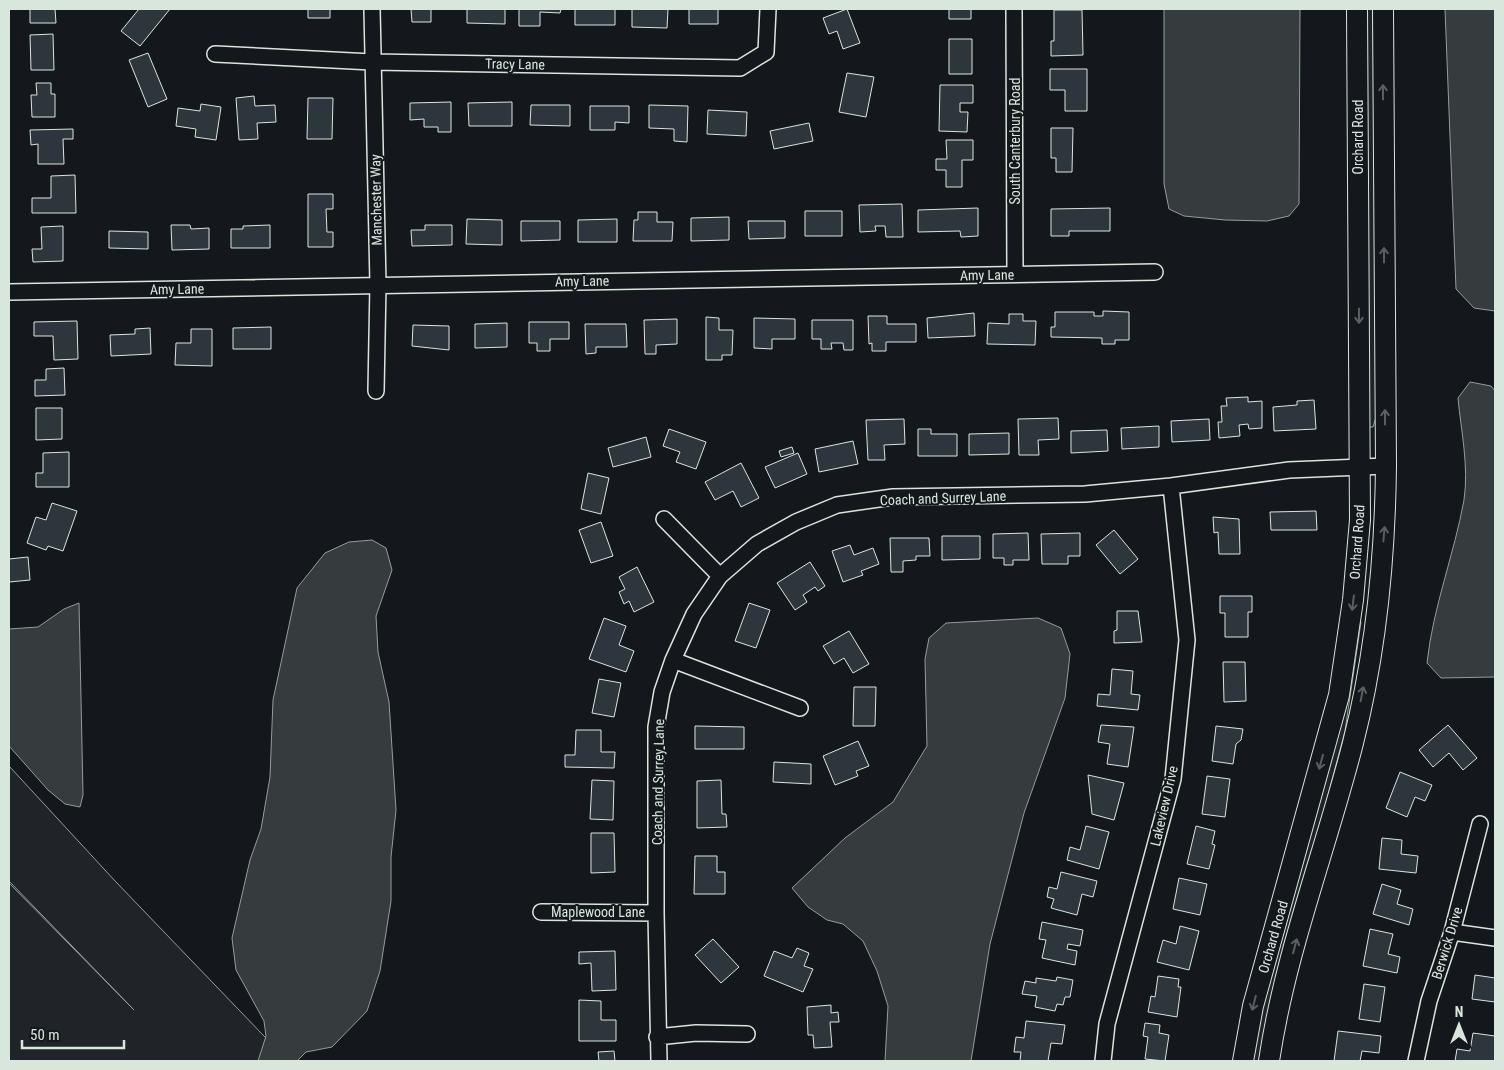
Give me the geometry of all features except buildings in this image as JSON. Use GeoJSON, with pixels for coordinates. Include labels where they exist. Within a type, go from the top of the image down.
{"type":"FeatureCollection","features":[{"type":"Feature","properties":{"kind":"main road","name":"Orchard Road"},"geometry":{"type":"LineString","coordinates":[[1243,1061],[1253,1006],[1339,695],[1354,590],[1360,520],[1357,9]]}},
{"type":"Feature","properties":{"kind":"main road","name":"Orchard Road"},"geometry":{"type":"LineString","coordinates":[[1269,1061],[1279,1007],[1353,742],[1374,638],[1385,524],[1386,466],[1383,9]]}},
{"type":"Feature","properties":{"kind":"street","name":"Manchester Way"},"geometry":{"type":"LineString","coordinates":[[372,9],[378,284],[376,391]]}},
{"type":"Feature","properties":{"kind":"street","name":"Tracy Lane"},"geometry":{"type":"LineString","coordinates":[[216,54],[372,62],[740,68],[766,52],[768,9]]}},
{"type":"Feature","properties":{"kind":"street","name":"South Canterbury Road"},"geometry":{"type":"LineString","coordinates":[[1014,9],[1015,274]]}},
{"type":"Feature","properties":{"kind":"street","name":"Amy Lane"},"geometry":{"type":"LineString","coordinates":[[9,292],[378,284],[1155,272]]}},
{"type":"Feature","properties":{"kind":"street","name":"Coach and Surrey Lane"},"geometry":{"type":"LineString","coordinates":[[659,1061],[657,1037],[656,727],[662,692],[673,660],[694,614],[720,576],[757,544],[796,522],[837,505],[893,498],[1085,494],[1171,486],[1289,470],[1386,466]]}},
{"type":"Feature","properties":{"kind":"street","name":"Lakeview Drive"},"geometry":{"type":"LineString","coordinates":[[1103,1061],[1107,1024],[1173,779],[1186,640],[1171,486]]}},
{"type":"Feature","properties":{"kind":"street"},"geometry":{"type":"LineString","coordinates":[[664,519],[720,576]]}},
{"type":"Feature","properties":{"kind":"street"},"geometry":{"type":"LineString","coordinates":[[673,660],[800,708]]}},
{"type":"Feature","properties":{"kind":"street","name":"Berwick Drive"},"geometry":{"type":"LineString","coordinates":[[1416,1061],[1429,1000],[1452,932],[1480,824]]}},
{"type":"Feature","properties":{"kind":"street","name":"Maplewood Lane"},"geometry":{"type":"LineString","coordinates":[[541,912],[656,913]]}},
{"type":"Feature","properties":{"kind":"street"},"geometry":{"type":"LineString","coordinates":[[1452,932],[1495,938]]}},
{"type":"Feature","properties":{"kind":"street"},"geometry":{"type":"LineString","coordinates":[[657,1037],[696,1034],[747,1034]]}},
{"type":"Feature","properties":{"kind":"shaded area"},"geometry":{"type":"Polygon","coordinates":[[[1164,9],[1300,9],[1299,204],[1289,216],[1267,221],[1225,220],[1184,216],[1169,209],[1164,184],[1164,9]]]}},
{"type":"Feature","properties":{"kind":"shaded area"},"geometry":{"type":"Polygon","coordinates":[[[1365,9],[1373,9],[1377,414],[1373,427],[1368,427],[1365,9]]]}},
{"type":"Feature","properties":{"kind":"shaded area"},"geometry":{"type":"Polygon","coordinates":[[[1445,9],[1495,9],[1495,311],[1474,308],[1456,289],[1445,9]]]}},
{"type":"Feature","properties":{"kind":"shaded area"},"geometry":{"type":"Polygon","coordinates":[[[1470,382],[1491,386],[1495,391],[1495,677],[1441,678],[1427,663],[1434,622],[1464,500],[1466,474],[1458,398],[1470,382]]]}},
{"type":"Feature","properties":{"kind":"shaded area"},"geometry":{"type":"Polygon","coordinates":[[[372,540],[386,548],[392,570],[376,616],[378,652],[389,702],[396,810],[391,857],[391,901],[380,971],[367,1011],[332,1047],[306,1052],[297,1061],[258,1061],[266,1036],[264,1021],[236,970],[232,938],[250,860],[261,829],[270,777],[273,700],[297,588],[325,553],[349,542],[372,540]]]}},
{"type":"Feature","properties":{"kind":"shaded area"},"geometry":{"type":"Polygon","coordinates":[[[79,603],[83,795],[80,807],[65,804],[48,790],[9,746],[9,629],[38,627],[64,609],[79,603]]]}},
{"type":"Feature","properties":{"kind":"shaded area"},"geometry":{"type":"Polygon","coordinates":[[[1038,618],[1061,628],[1070,654],[1065,698],[1024,813],[990,944],[971,1061],[885,1061],[888,1006],[877,971],[863,941],[843,924],[827,920],[808,907],[792,888],[845,838],[893,802],[927,746],[925,659],[929,638],[946,623],[1038,618]]]}},
{"type":"Feature","properties":{"kind":"shaded area"},"geometry":{"type":"Polygon","coordinates":[[[1358,622],[1361,622],[1345,731],[1259,1061],[1251,1061],[1260,1016],[1358,622]]]}},
{"type":"Feature","properties":{"kind":"shaded area"},"geometry":{"type":"Polygon","coordinates":[[[9,766],[116,882],[288,1061],[9,1061],[9,883],[134,1010],[9,881],[9,766]]]}}]}
